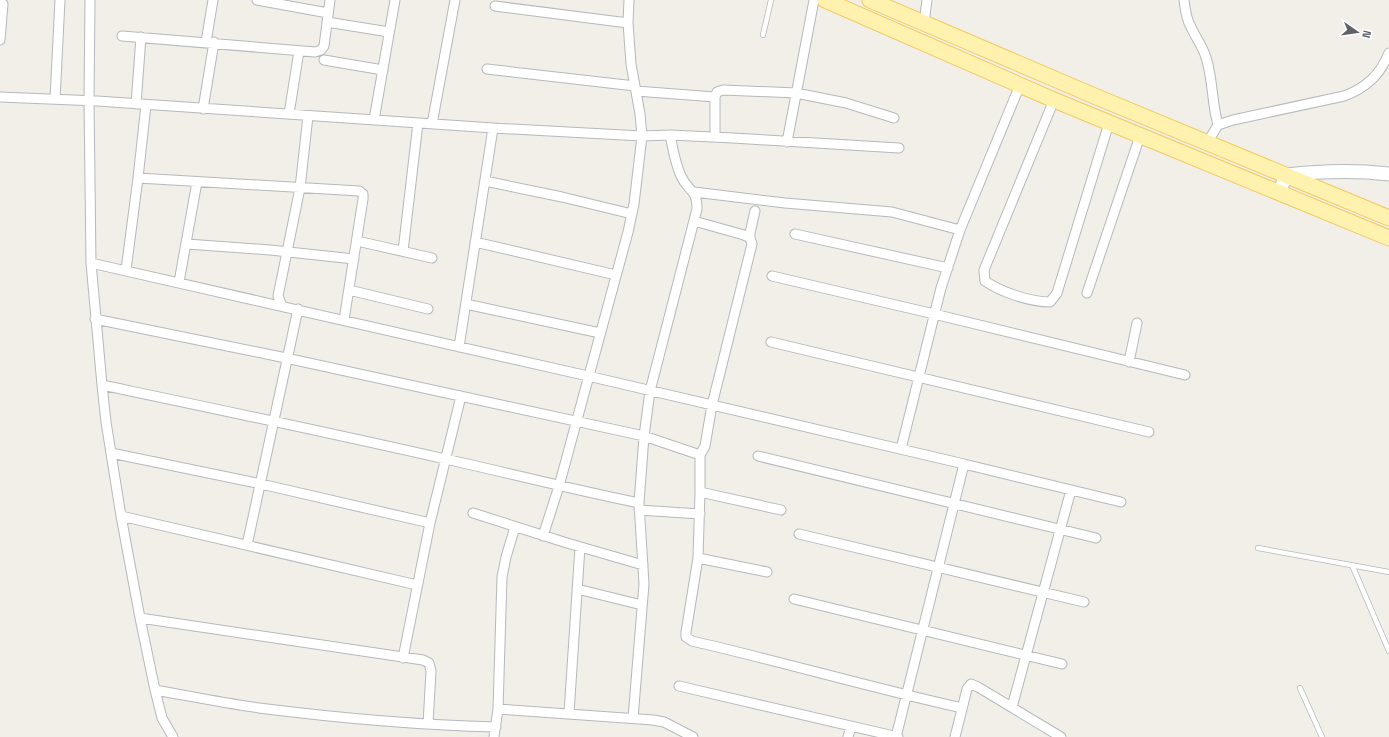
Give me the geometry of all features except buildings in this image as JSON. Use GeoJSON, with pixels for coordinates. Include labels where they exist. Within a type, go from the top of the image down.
{"type":"FeatureCollection","features":[{"type":"Feature","properties":{"kind":"main road"},"geometry":{"type":"LineString","coordinates":[[825,0],[1054,100],[1389,238]]}},
{"type":"Feature","properties":{"kind":"main road"},"geometry":{"type":"LineString","coordinates":[[870,0],[1207,143],[1389,218]]}},
{"type":"Feature","properties":{"kind":"street"},"geometry":{"type":"LineString","coordinates":[[55,99],[60,0]]}},
{"type":"Feature","properties":{"kind":"street"},"geometry":{"type":"LineString","coordinates":[[90,0],[89,101],[91,263],[102,385],[121,516],[154,690],[162,718],[173,737]]}},
{"type":"Feature","properties":{"kind":"street"},"geometry":{"type":"LineString","coordinates":[[203,108],[213,0]]}},
{"type":"Feature","properties":{"kind":"street"},"geometry":{"type":"LineString","coordinates":[[257,0],[389,32]]}},
{"type":"Feature","properties":{"kind":"street"},"geometry":{"type":"LineString","coordinates":[[122,36],[210,42],[315,52],[321,50],[324,46],[330,0]]}},
{"type":"Feature","properties":{"kind":"street"},"geometry":{"type":"LineString","coordinates":[[374,120],[395,0]]}},
{"type":"Feature","properties":{"kind":"street"},"geometry":{"type":"LineString","coordinates":[[432,124],[455,0]]}},
{"type":"Feature","properties":{"kind":"street"},"geometry":{"type":"LineString","coordinates":[[543,536],[577,421],[632,214],[642,136],[628,23],[629,0]]}},
{"type":"Feature","properties":{"kind":"street"},"geometry":{"type":"LineString","coordinates":[[787,142],[814,0]]}},
{"type":"Feature","properties":{"kind":"street"},"geometry":{"type":"LineString","coordinates":[[924,23],[927,0]]}},
{"type":"Feature","properties":{"kind":"street"},"geometry":{"type":"LineString","coordinates":[[1184,0],[1186,16],[1191,28],[1202,46],[1207,59],[1214,112],[1218,125]]}},
{"type":"Feature","properties":{"kind":"street"},"geometry":{"type":"LineString","coordinates":[[0,40],[2,2]]}},
{"type":"Feature","properties":{"kind":"street"},"geometry":{"type":"LineString","coordinates":[[495,6],[628,23]]}},
{"type":"Feature","properties":{"kind":"street"},"geometry":{"type":"LineString","coordinates":[[136,104],[142,37]]}},
{"type":"Feature","properties":{"kind":"street"},"geometry":{"type":"LineString","coordinates":[[289,114],[298,51]]}},
{"type":"Feature","properties":{"kind":"street"},"geometry":{"type":"LineString","coordinates":[[1207,143],[1218,125],[1233,120],[1344,96],[1356,92],[1378,75],[1389,53]]}},
{"type":"Feature","properties":{"kind":"street"},"geometry":{"type":"LineString","coordinates":[[324,60],[382,70]]}},
{"type":"Feature","properties":{"kind":"street"},"geometry":{"type":"LineString","coordinates":[[487,69],[635,89],[715,97]]}},
{"type":"Feature","properties":{"kind":"street"},"geometry":{"type":"LineString","coordinates":[[902,449],[934,314],[960,230],[1020,85]]}},
{"type":"Feature","properties":{"kind":"street"},"geometry":{"type":"LineString","coordinates":[[715,137],[715,97],[717,92],[723,90],[796,93],[846,103],[894,118]]}},
{"type":"Feature","properties":{"kind":"street"},"geometry":{"type":"LineString","coordinates":[[0,97],[203,108],[494,128],[642,136],[670,135],[715,137],[898,148]]}},
{"type":"Feature","properties":{"kind":"street"},"geometry":{"type":"LineString","coordinates":[[1054,100],[984,270],[985,281],[994,287],[1038,302],[1050,302],[1057,293],[1109,122]]}},
{"type":"Feature","properties":{"kind":"street"},"geometry":{"type":"LineString","coordinates":[[126,270],[146,105]]}},
{"type":"Feature","properties":{"kind":"street"},"geometry":{"type":"LineString","coordinates":[[282,306],[278,296],[300,188],[308,116]]}},
{"type":"Feature","properties":{"kind":"street"},"geometry":{"type":"LineString","coordinates":[[403,252],[418,123]]}},
{"type":"Feature","properties":{"kind":"street"},"geometry":{"type":"LineString","coordinates":[[459,347],[494,128]]}},
{"type":"Feature","properties":{"kind":"street"},"geometry":{"type":"LineString","coordinates":[[633,718],[644,584],[639,506],[644,436],[650,391],[697,209],[697,200],[694,192],[681,177],[676,164],[670,135]]}},
{"type":"Feature","properties":{"kind":"street"},"geometry":{"type":"LineString","coordinates":[[1087,293],[1140,136]]}},
{"type":"Feature","properties":{"kind":"street"},"geometry":{"type":"LineString","coordinates":[[1278,193],[1286,175],[1358,170],[1389,174]]}},
{"type":"Feature","properties":{"kind":"street"},"geometry":{"type":"LineString","coordinates":[[138,178],[359,191],[363,194],[363,199],[344,320]]}},
{"type":"Feature","properties":{"kind":"street"},"geometry":{"type":"LineString","coordinates":[[485,181],[562,197],[632,214]]}},
{"type":"Feature","properties":{"kind":"street"},"geometry":{"type":"LineString","coordinates":[[179,282],[197,182]]}},
{"type":"Feature","properties":{"kind":"street"},"geometry":{"type":"LineString","coordinates":[[694,192],[779,202],[892,212],[960,230]]}},
{"type":"Feature","properties":{"kind":"street"},"geometry":{"type":"LineString","coordinates":[[755,211],[750,233],[752,244],[712,405],[705,446],[700,455],[698,558],[686,638],[692,641],[766,658],[908,696],[962,708]]}},
{"type":"Feature","properties":{"kind":"street"},"geometry":{"type":"LineString","coordinates":[[694,221],[744,234],[750,238]]}},
{"type":"Feature","properties":{"kind":"street"},"geometry":{"type":"LineString","coordinates":[[795,234],[948,268]]}},
{"type":"Feature","properties":{"kind":"street"},"geometry":{"type":"LineString","coordinates":[[357,241],[432,258]]}},
{"type":"Feature","properties":{"kind":"street"},"geometry":{"type":"LineString","coordinates":[[475,242],[616,275]]}},
{"type":"Feature","properties":{"kind":"street"},"geometry":{"type":"LineString","coordinates":[[187,244],[354,259]]}},
{"type":"Feature","properties":{"kind":"street"},"geometry":{"type":"LineString","coordinates":[[91,263],[588,376],[1121,502]]}},
{"type":"Feature","properties":{"kind":"street"},"geometry":{"type":"LineString","coordinates":[[772,276],[1185,375]]}},
{"type":"Feature","properties":{"kind":"street"},"geometry":{"type":"LineString","coordinates":[[349,290],[428,310]]}},
{"type":"Feature","properties":{"kind":"street"},"geometry":{"type":"LineString","coordinates":[[466,304],[600,333]]}},
{"type":"Feature","properties":{"kind":"street"},"geometry":{"type":"LineString","coordinates":[[247,545],[261,484],[286,358],[298,309]]}},
{"type":"Feature","properties":{"kind":"street"},"geometry":{"type":"LineString","coordinates":[[95,319],[286,358],[644,436],[700,455]]}},
{"type":"Feature","properties":{"kind":"street"},"geometry":{"type":"LineString","coordinates":[[1129,362],[1138,323]]}},
{"type":"Feature","properties":{"kind":"street"},"geometry":{"type":"LineString","coordinates":[[772,342],[1149,432]]}},
{"type":"Feature","properties":{"kind":"street"},"geometry":{"type":"LineString","coordinates":[[102,385],[445,459],[639,506],[700,514]]}},
{"type":"Feature","properties":{"kind":"street"},"geometry":{"type":"LineString","coordinates":[[403,658],[430,523],[461,396]]}},
{"type":"Feature","properties":{"kind":"street"},"geometry":{"type":"LineString","coordinates":[[111,453],[261,484],[430,523]]}},
{"type":"Feature","properties":{"kind":"street"},"geometry":{"type":"LineString","coordinates":[[758,456],[1096,538]]}},
{"type":"Feature","properties":{"kind":"street"},"geometry":{"type":"LineString","coordinates":[[679,686],[897,737],[964,464]]}},
{"type":"Feature","properties":{"kind":"street"},"geometry":{"type":"LineString","coordinates":[[1012,707],[1071,490]]}},
{"type":"Feature","properties":{"kind":"street"},"geometry":{"type":"LineString","coordinates":[[700,492],[781,510]]}},
{"type":"Feature","properties":{"kind":"street"},"geometry":{"type":"LineString","coordinates":[[473,513],[543,536],[643,565]]}},
{"type":"Feature","properties":{"kind":"street"},"geometry":{"type":"LineString","coordinates":[[121,516],[417,585]]}},
{"type":"Feature","properties":{"kind":"street"},"geometry":{"type":"LineString","coordinates":[[494,737],[498,709],[502,577],[515,527]]}},
{"type":"Feature","properties":{"kind":"street"},"geometry":{"type":"LineString","coordinates":[[799,534],[1084,602]]}},
{"type":"Feature","properties":{"kind":"street"},"geometry":{"type":"LineString","coordinates":[[569,713],[580,547]]}},
{"type":"Feature","properties":{"kind":"street"},"geometry":{"type":"LineString","coordinates":[[698,558],[767,572]]}},
{"type":"Feature","properties":{"kind":"street"},"geometry":{"type":"LineString","coordinates":[[577,588],[642,605]]}},
{"type":"Feature","properties":{"kind":"street"},"geometry":{"type":"LineString","coordinates":[[794,599],[1062,664]]}},
{"type":"Feature","properties":{"kind":"street"},"geometry":{"type":"LineString","coordinates":[[140,618],[423,660],[429,663],[431,671],[428,724]]}},
{"type":"Feature","properties":{"kind":"street"},"geometry":{"type":"LineString","coordinates":[[956,736],[967,689],[971,684],[1061,737]]}},
{"type":"Feature","properties":{"kind":"street"},"geometry":{"type":"LineString","coordinates":[[154,690],[258,708],[376,720],[496,727]]}},
{"type":"Feature","properties":{"kind":"street"},"geometry":{"type":"LineString","coordinates":[[498,709],[633,718],[664,722],[693,737]]}},
{"type":"Feature","properties":{"kind":"street"},"geometry":{"type":"LineString","coordinates":[[848,737],[851,726]]}},
{"type":"Feature","properties":{"kind":"lane"},"geometry":{"type":"LineString","coordinates":[[763,35],[771,0]]}},
{"type":"Feature","properties":{"kind":"lane"},"geometry":{"type":"LineString","coordinates":[[1258,548],[1389,572]]}},
{"type":"Feature","properties":{"kind":"lane"},"geometry":{"type":"LineString","coordinates":[[1352,565],[1389,651]]}},
{"type":"Feature","properties":{"kind":"lane"},"geometry":{"type":"LineString","coordinates":[[1300,688],[1322,737]]}}]}
